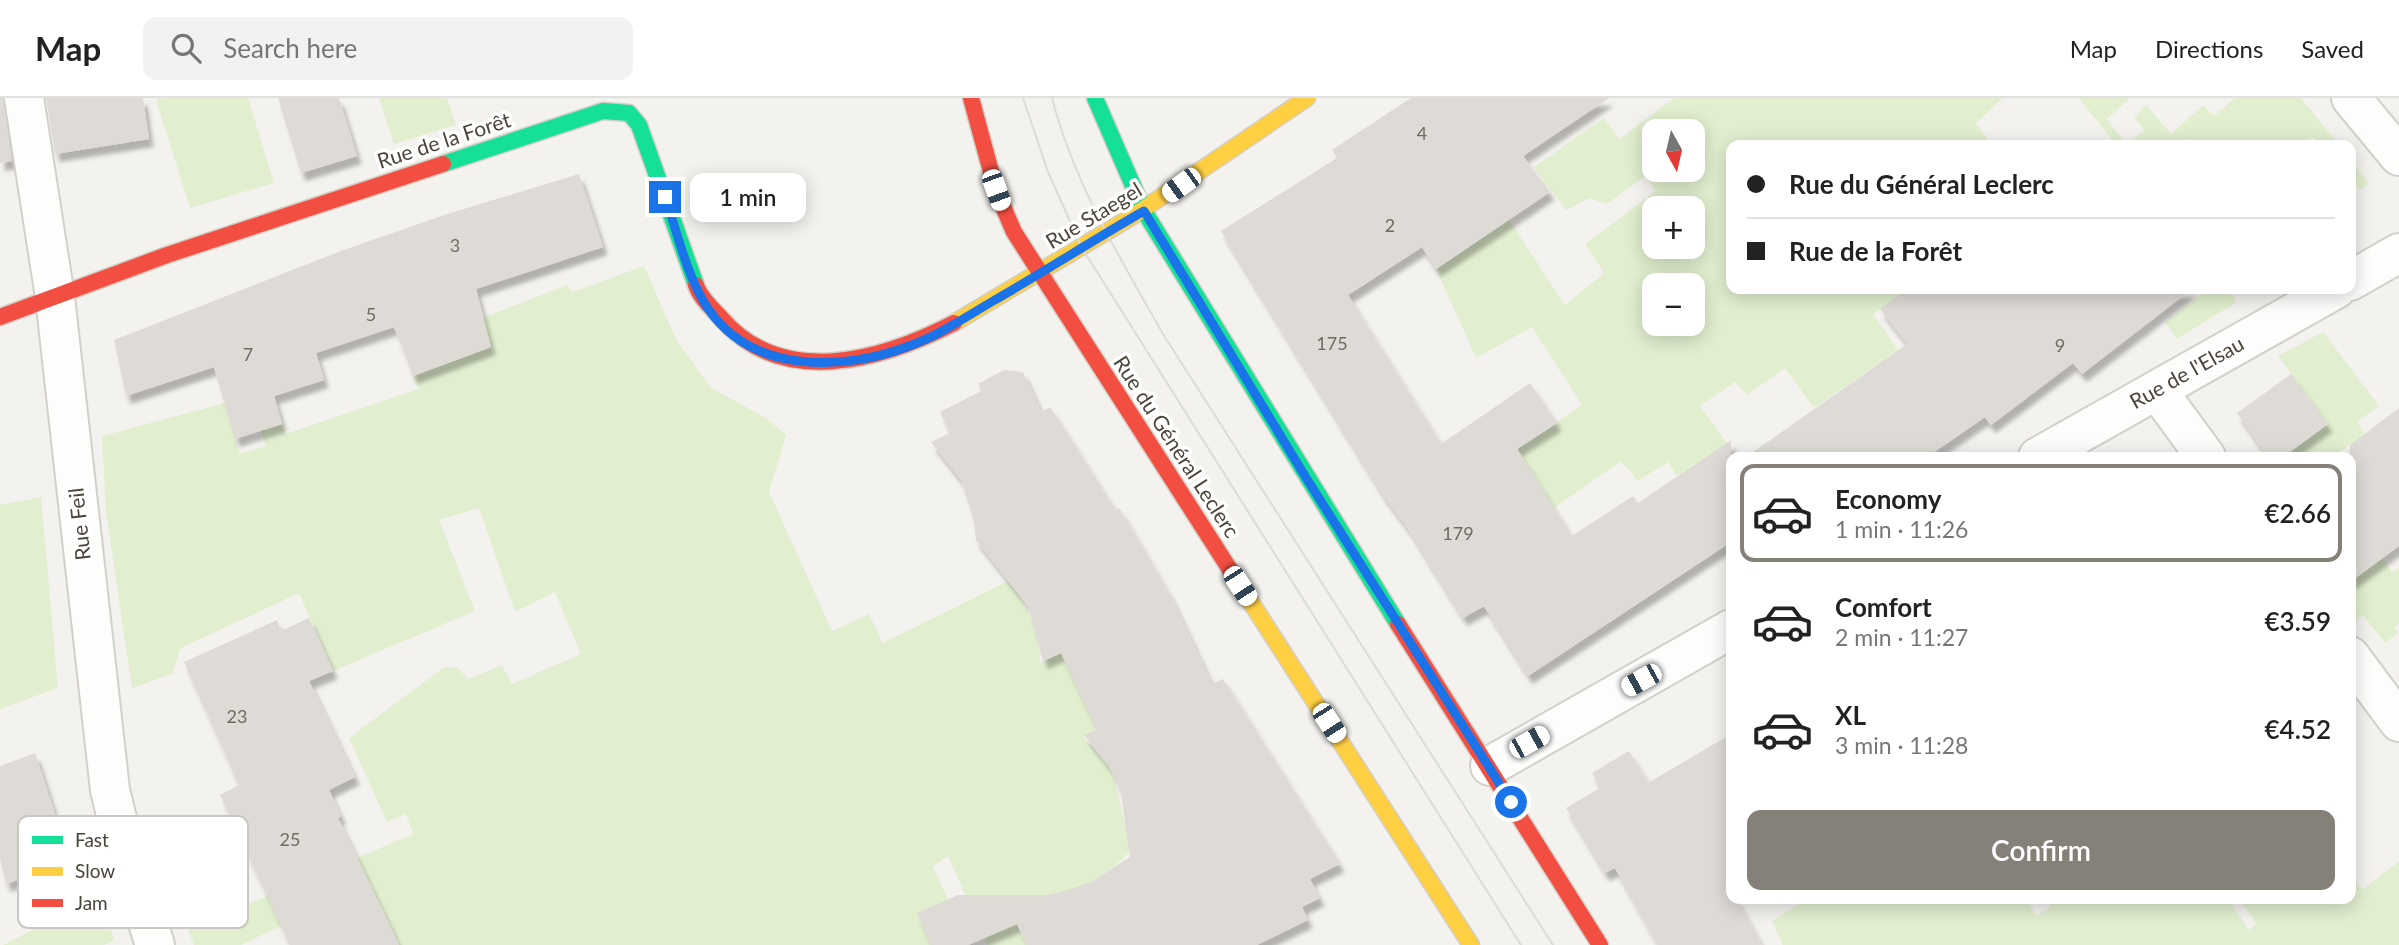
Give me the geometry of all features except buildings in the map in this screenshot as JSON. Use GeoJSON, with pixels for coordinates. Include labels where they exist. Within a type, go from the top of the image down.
{"type":"FeatureCollection","features":[{"type":"Feature","properties":{"kind":"main road","name":"Rue du Général Leclerc"},"geometry":{"type":"LineString","coordinates":[[971,98],[1003,210],[1040,274],[1471,945]]}},
{"type":"Feature","properties":{"kind":"main road"},"geometry":{"type":"LineString","coordinates":[[1095,98],[1144,211],[1305,476],[1490,766],[1600,945]]}},
{"type":"Feature","properties":{"kind":"main road","name":"Rue Staegel"},"geometry":{"type":"LineString","coordinates":[[1040,274],[1144,211],[1307,98]]}},
{"type":"Feature","properties":{"kind":"main road","name":"Rue de la Forêt"},"geometry":{"type":"LineString","coordinates":[[0,317],[167,255],[601,104],[626,110],[635,116],[698,292],[711,313],[743,342],[776,356],[800,362],[826,362],[884,355],[939,333],[1040,274]]}},
{"type":"Feature","properties":{"kind":"street","name":"Rue Feil"},"geometry":{"type":"LineString","coordinates":[[24,98],[55,297],[108,778],[117,816]]}},
{"type":"Feature","properties":{"kind":"street"},"geometry":{"type":"LineString","coordinates":[[2351,98],[2399,156]]}},
{"type":"Feature","properties":{"kind":"street"},"geometry":{"type":"LineString","coordinates":[[2356,278],[2399,253]]}},
{"type":"Feature","properties":{"kind":"street","name":"Rue de l'Elsau"},"geometry":{"type":"LineString","coordinates":[[2047,452],[2327,294]]}},
{"type":"Feature","properties":{"kind":"street"},"geometry":{"type":"LineString","coordinates":[[2157,390],[2202,452]]}},
{"type":"Feature","properties":{"kind":"street"},"geometry":{"type":"LineString","coordinates":[[1490,766],[1726,632]]}},
{"type":"Feature","properties":{"kind":"street"},"geometry":{"type":"LineString","coordinates":[[2356,664],[2399,722]]}},
{"type":"Feature","properties":{"kind":"street","name":"Rue Feil"},"geometry":{"type":"LineString","coordinates":[[150,928],[155,945]]}},
{"type":"Feature","properties":{"kind":"green space"},"geometry":{"type":"Polygon","coordinates":[[[248,98],[274,183],[190,208],[156,100],[248,98]]]}},
{"type":"Feature","properties":{"kind":"green space"},"geometry":{"type":"Polygon","coordinates":[[[379,98],[447,98],[456,125],[394,144],[379,98]]]}},
{"type":"Feature","properties":{"kind":"green space"},"geometry":{"type":"Polygon","coordinates":[[[1674,98],[2003,98],[1976,123],[1988,140],[1726,140],[1726,294],[1969,294],[1924,327],[1901,295],[1873,314],[1898,350],[1814,408],[1785,368],[1747,395],[1735,382],[1700,406],[1727,443],[1677,476],[1668,462],[1638,481],[1621,461],[1554,508],[1516,450],[1582,405],[1532,327],[1476,358],[1436,269],[1470,246],[1483,180],[1565,305],[1604,273],[1585,244],[1642,201],[1642,259],[1705,259],[1705,196],[1649,196],[1656,191],[1649,182],[1705,182],[1705,119],[1646,119],[1674,98]]]}},
{"type":"Feature","properties":{"kind":"green space"},"geometry":{"type":"Polygon","coordinates":[[[2079,98],[2130,98],[2107,119],[2123,140],[2112,140],[2079,98]]]}},
{"type":"Feature","properties":{"kind":"green space"},"geometry":{"type":"Polygon","coordinates":[[[2235,98],[2301,98],[2335,140],[2316,140],[2313,137],[2309,140],[2133,140],[2144,130],[2134,117],[2146,105],[2171,134],[2203,105],[2214,116],[2235,98]]]}},
{"type":"Feature","properties":{"kind":"green space"},"geometry":{"type":"Polygon","coordinates":[[[1604,118],[1620,139],[1642,122],[1642,178],[1607,204],[1589,198],[1566,210],[1534,167],[1604,118]]]}},
{"type":"Feature","properties":{"kind":"green space"},"geometry":{"type":"Polygon","coordinates":[[[2356,167],[2369,183],[2360,190],[2356,186],[2356,167]]]}},
{"type":"Feature","properties":{"kind":"green space"},"geometry":{"type":"Polygon","coordinates":[[[644,266],[676,339],[710,387],[766,418],[786,435],[769,492],[832,631],[869,614],[883,643],[1008,581],[1031,619],[1040,663],[1061,653],[1103,725],[1083,736],[1112,771],[1127,776],[1115,782],[1126,828],[1139,843],[1114,867],[1019,927],[1027,945],[987,945],[948,856],[933,866],[948,900],[931,945],[399,945],[370,884],[241,945],[194,945],[188,930],[248,928],[248,904],[413,834],[406,814],[387,822],[349,738],[443,668],[457,667],[468,679],[502,665],[512,684],[581,654],[555,592],[515,612],[479,508],[439,520],[475,611],[333,671],[299,593],[181,648],[172,674],[132,688],[106,512],[102,436],[225,403],[240,454],[266,446],[261,431],[282,424],[286,434],[418,389],[413,376],[491,347],[480,319],[567,285],[573,292],[644,266]]]}},
{"type":"Feature","properties":{"kind":"green space"},"geometry":{"type":"Polygon","coordinates":[[[2202,294],[2231,294],[2237,302],[2177,339],[2165,322],[2202,294]]]}},
{"type":"Feature","properties":{"kind":"green space"},"geometry":{"type":"Polygon","coordinates":[[[2323,332],[2379,406],[2357,422],[2365,434],[2339,452],[2290,452],[2328,424],[2278,356],[2323,332]]]}},
{"type":"Feature","properties":{"kind":"green space"},"geometry":{"type":"Polygon","coordinates":[[[41,497],[58,688],[0,709],[0,505],[41,497]]]}},
{"type":"Feature","properties":{"kind":"green space"},"geometry":{"type":"Polygon","coordinates":[[[2383,558],[2392,572],[2399,568],[2399,623],[2394,627],[2398,633],[2385,643],[2363,615],[2356,622],[2356,577],[2383,558]]]}},
{"type":"Feature","properties":{"kind":"green space"},"geometry":{"type":"Polygon","coordinates":[[[2399,861],[2399,945],[1783,945],[1772,921],[1799,904],[2029,904],[2037,916],[2051,906],[2050,904],[2232,904],[2249,930],[2256,923],[2242,904],[2356,904],[2356,880],[2362,890],[2399,861]]]}},
{"type":"Feature","properties":{"kind":"green space"},"geometry":{"type":"Polygon","coordinates":[[[36,928],[111,928],[114,940],[104,945],[3,945],[36,928]]]}},
{"type":"Feature","properties":{"kind":"tram line"},"geometry":{"type":"LineString","coordinates":[[1023,98],[1048,172],[1082,248],[1521,945]]}},
{"type":"Feature","properties":{"kind":"tram line"},"geometry":{"type":"LineString","coordinates":[[1052,98],[1085,190],[1163,334],[1553,945]]}},
{"type":"Feature","properties":{"kind":"traffic: fast"},"geometry":{"type":"LineString","coordinates":[[1095,98],[1144,211],[1398,624]]}},
{"type":"Feature","properties":{"kind":"traffic: fast"},"geometry":{"type":"LineString","coordinates":[[443,164],[603,111],[629,113],[639,125],[696,285]]}},
{"type":"Feature","properties":{"kind":"traffic: slow"},"geometry":{"type":"LineString","coordinates":[[954,323],[1136,214],[1307,98]]}},
{"type":"Feature","properties":{"kind":"traffic: slow"},"geometry":{"type":"LineString","coordinates":[[1236,579],[1471,945]]}},
{"type":"Feature","properties":{"kind":"traffic: jam"},"geometry":{"type":"LineString","coordinates":[[971,98],[996,190],[1014,232],[1236,579]]}},
{"type":"Feature","properties":{"kind":"traffic: jam"},"geometry":{"type":"LineString","coordinates":[[0,317],[167,255],[443,164]]}},
{"type":"Feature","properties":{"kind":"traffic: jam"},"geometry":{"type":"LineString","coordinates":[[696,285],[711,307],[747,341],[774,354],[803,361],[834,361],[865,356],[896,348],[954,323]]}},
{"type":"Feature","properties":{"kind":"traffic: jam"},"geometry":{"type":"LineString","coordinates":[[1398,624],[1600,945]]}},
{"type":"Feature","properties":{"kind":"route"},"geometry":{"type":"LineString","coordinates":[[665,197],[698,292],[711,313],[743,342],[776,356],[800,362],[859,359],[884,355],[912,345],[939,333],[1144,211],[1305,476],[1511,802]]}}]}
